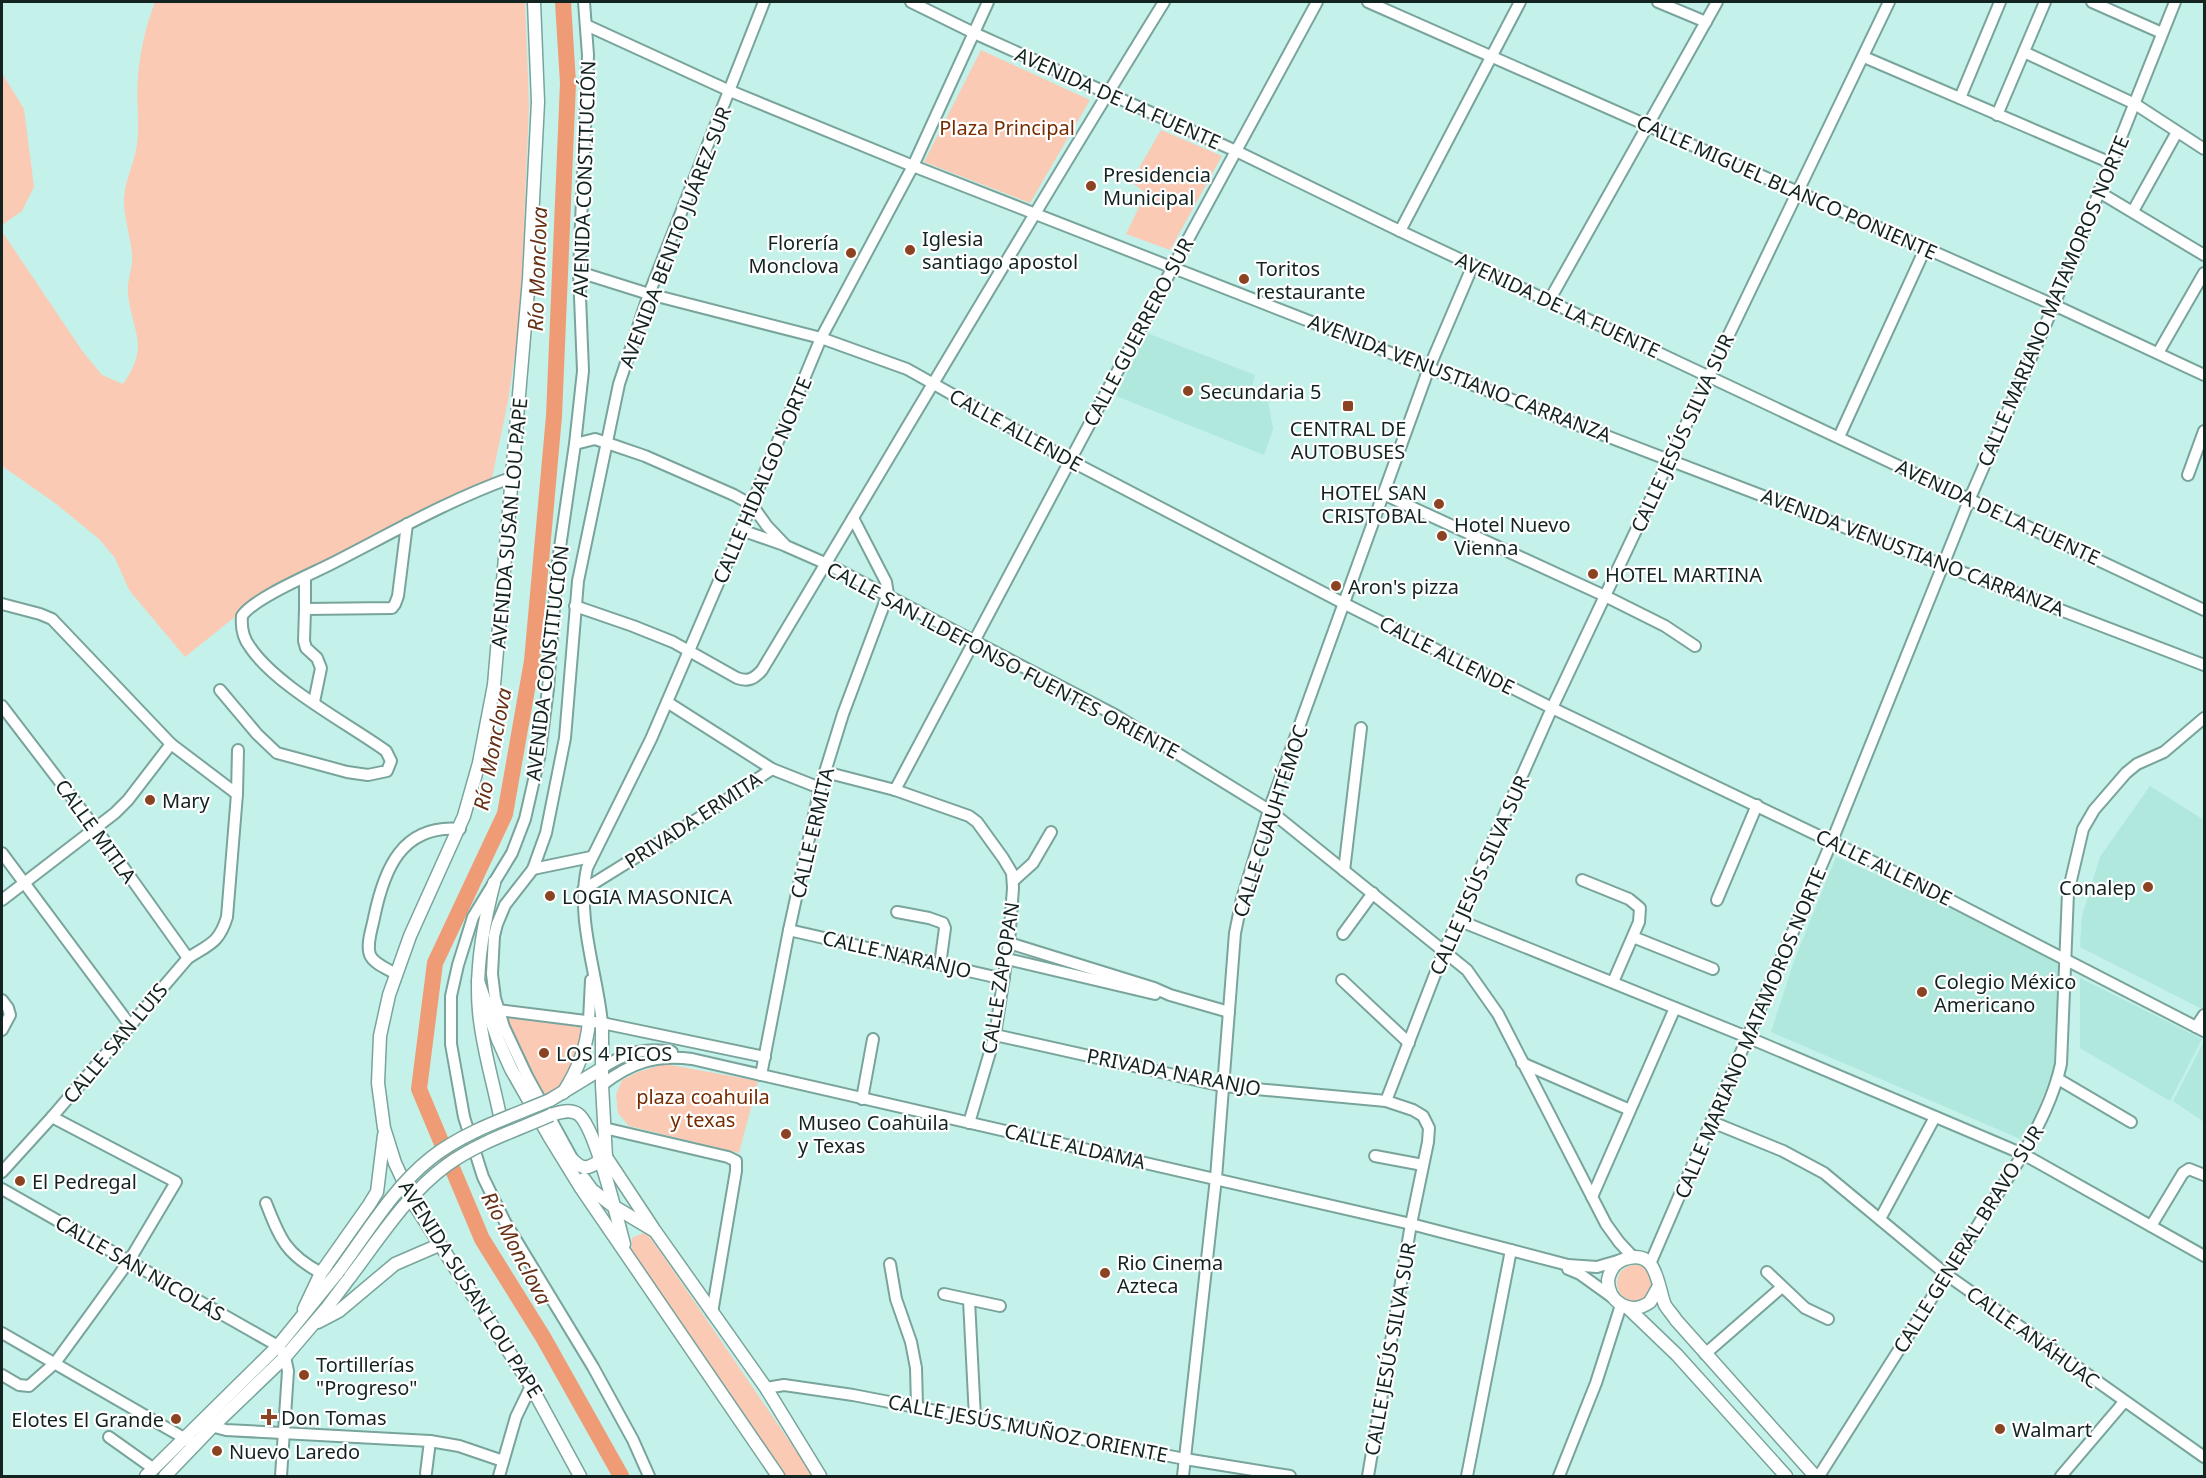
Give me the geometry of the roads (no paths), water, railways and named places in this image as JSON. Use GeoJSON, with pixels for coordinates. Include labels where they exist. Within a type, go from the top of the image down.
{"type":"FeatureCollection","features":[{"type":"Feature","properties":{"kind":"main road","name":"AVENIDA SUSAN LOU PAPE"},"geometry":{"type":"LineString","coordinates":[[534,2],[538,60],[536,169],[513,477],[494,685],[479,763],[460,829],[410,936],[381,1025],[378,1048],[378,1083],[384,1128],[404,1185],[439,1245],[531,1386],[580,1476]]}},
{"type":"Feature","properties":{"kind":"main road"},"geometry":{"type":"LineString","coordinates":[[494,883],[482,939],[478,981],[479,1013],[501,1121]]}},
{"type":"Feature","properties":{"kind":"main road"},"geometry":{"type":"LineString","coordinates":[[478,981],[511,1070],[581,1188],[625,1249],[778,1476]]}},
{"type":"Feature","properties":{"kind":"main road"},"geometry":{"type":"LineString","coordinates":[[562,1093],[572,1080],[584,1052],[589,1021]]}},
{"type":"Feature","properties":{"kind":"main road"},"geometry":{"type":"LineString","coordinates":[[602,1023],[603,1159],[612,1206],[625,1249]]}},
{"type":"Feature","properties":{"kind":"main road"},"geometry":{"type":"LineString","coordinates":[[314,1324],[396,1193],[416,1171],[452,1144],[550,1100],[601,1069]]}},
{"type":"Feature","properties":{"kind":"main road"},"geometry":{"type":"LineString","coordinates":[[301,1319],[344,1275],[428,1180],[448,1164],[480,1146],[551,1115],[567,1111],[580,1116],[603,1159],[766,1388],[820,1476]]}},
{"type":"Feature","properties":{"kind":"main road"},"geometry":{"type":"LineString","coordinates":[[282,1352],[301,1319],[321,1273],[376,1192],[384,1128]]}},
{"type":"Feature","properties":{"kind":"main road"},"geometry":{"type":"LineString","coordinates":[[573,1160],[578,1166],[586,1168],[603,1159]]}},
{"type":"Feature","properties":{"kind":"main road"},"geometry":{"type":"LineString","coordinates":[[573,1160],[589,1187],[612,1206],[651,1229]]}},
{"type":"Feature","properties":{"kind":"main road"},"geometry":{"type":"LineString","coordinates":[[625,1249],[631,1230],[651,1229]]}},
{"type":"Feature","properties":{"kind":"main road"},"geometry":{"type":"LineString","coordinates":[[150,1473],[184,1438],[206,1425],[314,1324],[339,1311],[395,1264],[439,1245]]}},
{"type":"Feature","properties":{"kind":"main road"},"geometry":{"type":"LineString","coordinates":[[1786,1476],[1677,1355],[1620,1303],[1608,1280],[1612,1268],[1627,1259],[1650,1264],[1657,1274],[1666,1307],[1705,1354],[1817,1476]]}},
{"type":"Feature","properties":{"kind":"main road"},"geometry":{"type":"LineString","coordinates":[[1620,1303],[1645,1305],[1654,1297],[1659,1286]]}},
{"type":"Feature","properties":{"kind":"main road"},"geometry":{"type":"LineString","coordinates":[[165,1476],[196,1445],[206,1425]]}},
{"type":"Feature","properties":{"kind":"street","name":"AVENIDA CONSTITUCIÓN"},"geometry":{"type":"LineString","coordinates":[[584,2],[586,104],[579,272],[583,361],[575,444],[557,568],[548,689],[539,758],[525,819],[512,853],[473,917],[458,965],[451,996],[451,1044],[464,1117],[483,1177],[506,1222],[593,1367],[633,1440],[649,1476]]}},
{"type":"Feature","properties":{"kind":"street","name":"AVENIDA BENITO JUÁREZ SUR"},"geometry":{"type":"LineString","coordinates":[[573,1160],[526,1076],[498,1010],[492,974],[492,949],[496,924],[506,905],[533,869],[546,833],[565,738],[575,606],[580,571],[619,384],[649,294],[764,2]]}},
{"type":"Feature","properties":{"kind":"street","name":"AVENIDA DE LA FUENTE"},"geometry":{"type":"LineString","coordinates":[[911,2],[1236,152],[2205,610]]}},
{"type":"Feature","properties":{"kind":"street","name":"CALLE HIDALGO NORTE"},"geometry":{"type":"LineString","coordinates":[[602,1023],[592,971],[583,890],[586,868],[641,761],[690,651],[821,338],[913,166],[988,2]]}},
{"type":"Feature","properties":{"kind":"street"},"geometry":{"type":"LineString","coordinates":[[575,606],[633,626],[690,651],[737,678],[754,679],[762,670],[827,564],[932,382],[1164,2]]}},
{"type":"Feature","properties":{"kind":"street","name":"CALLE GUERRERO SUR"},"geometry":{"type":"LineString","coordinates":[[895,790],[1069,460],[1317,2]]}},
{"type":"Feature","properties":{"kind":"street","name":"CALLE MIGUEL BLANCO PONIENTE"},"geometry":{"type":"LineString","coordinates":[[1368,2],[2054,305],[2205,375]]}},
{"type":"Feature","properties":{"kind":"street"},"geometry":{"type":"LineString","coordinates":[[1400,231],[1520,2]]}},
{"type":"Feature","properties":{"kind":"street"},"geometry":{"type":"LineString","coordinates":[[1658,2],[1706,22]]}},
{"type":"Feature","properties":{"kind":"street"},"geometry":{"type":"LineString","coordinates":[[1549,301],[1717,2]]}},
{"type":"Feature","properties":{"kind":"street","name":"CALLE JESÚS SILVA SUR"},"geometry":{"type":"LineString","coordinates":[[1386,1101],[1444,951],[1552,708],[1889,2]]}},
{"type":"Feature","properties":{"kind":"street"},"geometry":{"type":"LineString","coordinates":[[1960,98],[2000,2]]}},
{"type":"Feature","properties":{"kind":"street"},"geometry":{"type":"LineString","coordinates":[[1997,114],[2045,2]]}},
{"type":"Feature","properties":{"kind":"street"},"geometry":{"type":"LineString","coordinates":[[2092,2],[2162,33]]}},
{"type":"Feature","properties":{"kind":"street","name":"CALLE MARIANO MATAMOROS NORTE"},"geometry":{"type":"LineString","coordinates":[[1650,1264],[1832,841],[1970,498],[2054,305],[2175,2]]}},
{"type":"Feature","properties":{"kind":"street","name":"AVENIDA VENUSTIANO CARRANZA"},"geometry":{"type":"LineString","coordinates":[[586,25],[730,91],[913,166],[1429,368],[2205,665]]}},
{"type":"Feature","properties":{"kind":"street"},"geometry":{"type":"LineString","coordinates":[[2024,52],[2135,104],[2205,149]]}},
{"type":"Feature","properties":{"kind":"street"},"geometry":{"type":"LineString","coordinates":[[1864,57],[2111,163]]}},
{"type":"Feature","properties":{"kind":"street"},"geometry":{"type":"LineString","coordinates":[[2133,212],[2176,132]]}},
{"type":"Feature","properties":{"kind":"street"},"geometry":{"type":"LineString","coordinates":[[2099,192],[2205,255]]}},
{"type":"Feature","properties":{"kind":"street"},"geometry":{"type":"LineString","coordinates":[[1839,437],[1925,249]]}},
{"type":"Feature","properties":{"kind":"street","name":"CALLE CUAUHTÉMOC"},"geometry":{"type":"LineString","coordinates":[[1183,1476],[1215,1178],[1235,933],[1242,899],[1269,810],[1383,494],[1429,368],[1473,265]]}},
{"type":"Feature","properties":{"kind":"street","name":"CALLE ALLENDE"},"geometry":{"type":"LineString","coordinates":[[579,272],[649,294],[821,338],[907,369],[1069,460],[1345,604],[1552,708],[1832,841],[2066,958],[2200,1029]]}},
{"type":"Feature","properties":{"kind":"street"},"geometry":{"type":"LineString","coordinates":[[2157,352],[2200,292],[2205,273]]}},
{"type":"Feature","properties":{"kind":"street"},"geometry":{"type":"LineString","coordinates":[[2188,475],[2205,431]]}},
{"type":"Feature","properties":{"kind":"street","name":"CALLE SAN ILDEFONSO FUENTES ORIENTE"},"geometry":{"type":"LineString","coordinates":[[575,444],[595,439],[645,456],[734,495],[752,505],[767,526],[786,546]]}},
{"type":"Feature","properties":{"kind":"street"},"geometry":{"type":"LineString","coordinates":[[220,690],[257,734],[277,753],[347,772],[368,775],[387,771],[391,760],[386,751],[277,676],[250,648],[243,634],[242,616],[246,611],[305,577],[407,524],[464,496],[513,477]]}},
{"type":"Feature","properties":{"kind":"street"},"geometry":{"type":"LineString","coordinates":[[1383,494],[1605,596],[1665,626],[1695,646]]}},
{"type":"Feature","properties":{"kind":"street"},"geometry":{"type":"LineString","coordinates":[[854,518],[886,582],[888,597]]}},
{"type":"Feature","properties":{"kind":"street"},"geometry":{"type":"LineString","coordinates":[[305,609],[392,608],[398,596],[407,524]]}},
{"type":"Feature","properties":{"kind":"street","name":"CALLE SAN ILDEFONSO FUENTES ORIENTE"},"geometry":{"type":"LineString","coordinates":[[741,530],[827,564],[1115,715],[1269,810],[1444,951],[1467,970],[1498,1014],[1592,1197],[1627,1259]]}},
{"type":"Feature","properties":{"kind":"street"},"geometry":{"type":"LineString","coordinates":[[305,577],[304,641],[306,648],[317,658],[321,668],[314,702]]}},
{"type":"Feature","properties":{"kind":"street","name":"CALLE ERMITA"},"geometry":{"type":"LineString","coordinates":[[761,1075],[820,788],[843,714],[888,597]]}},
{"type":"Feature","properties":{"kind":"street"},"geometry":{"type":"LineString","coordinates":[[2,604],[48,616],[171,744],[237,794]]}},
{"type":"Feature","properties":{"kind":"street"},"geometry":{"type":"LineString","coordinates":[[667,702],[702,722],[772,769],[820,788]]}},
{"type":"Feature","properties":{"kind":"street","name":"CALLE MITLA"},"geometry":{"type":"LineString","coordinates":[[2,706],[96,829],[188,958]]}},
{"type":"Feature","properties":{"kind":"street","name":"CALLE GENERAL BRAVO SUR"},"geometry":{"type":"LineString","coordinates":[[1817,1476],[1947,1275],[2042,1120],[2058,1079],[2063,1032],[2068,893],[2076,853],[2088,819],[2130,769],[2164,752],[2205,718]]}},
{"type":"Feature","properties":{"kind":"street"},"geometry":{"type":"LineString","coordinates":[[1344,871],[1361,728]]}},
{"type":"Feature","properties":{"kind":"street"},"geometry":{"type":"LineString","coordinates":[[2,900],[96,829],[128,800],[171,744]]}},
{"type":"Feature","properties":{"kind":"street"},"geometry":{"type":"LineString","coordinates":[[237,794],[238,750]]}},
{"type":"Feature","properties":{"kind":"street","name":"PRIVADA ERMITA"},"geometry":{"type":"LineString","coordinates":[[583,890],[707,813],[772,769]]}},
{"type":"Feature","properties":{"kind":"street","name":"CALLE ZAPOPAN"},"geometry":{"type":"LineString","coordinates":[[825,772],[895,790],[973,819],[1012,873],[1010,943],[995,1035],[969,1123]]}},
{"type":"Feature","properties":{"kind":"street","name":"CALLE SAN LUIS"},"geometry":{"type":"LineString","coordinates":[[2,1172],[188,958],[217,939],[222,932],[227,917],[237,794]]}},
{"type":"Feature","properties":{"kind":"street"},"geometry":{"type":"LineString","coordinates":[[1718,900],[1757,806]]}},
{"type":"Feature","properties":{"kind":"street"},"geometry":{"type":"LineString","coordinates":[[396,974],[375,961],[370,955],[369,948],[375,914],[390,867],[403,846],[424,832],[442,828],[460,829]]}},
{"type":"Feature","properties":{"kind":"street"},"geometry":{"type":"LineString","coordinates":[[1013,881],[1033,862],[1051,832]]}},
{"type":"Feature","properties":{"kind":"street"},"geometry":{"type":"LineString","coordinates":[[2,853],[130,1025]]}},
{"type":"Feature","properties":{"kind":"street"},"geometry":{"type":"LineString","coordinates":[[533,869],[591,857]]}},
{"type":"Feature","properties":{"kind":"street"},"geometry":{"type":"LineString","coordinates":[[1582,880],[1635,902],[1640,908],[1641,913],[1633,937],[1613,982]]}},
{"type":"Feature","properties":{"kind":"street"},"geometry":{"type":"LineString","coordinates":[[1343,934],[1373,894]]}},
{"type":"Feature","properties":{"kind":"street"},"geometry":{"type":"LineString","coordinates":[[897,912],[942,922],[945,927],[940,965]]}},
{"type":"Feature","properties":{"kind":"street"},"geometry":{"type":"LineString","coordinates":[[1458,920],[1747,1037],[2023,1154],[2205,1256]]}},
{"type":"Feature","properties":{"kind":"street","name":"CALLE NARANJO"},"geometry":{"type":"LineString","coordinates":[[789,930],[1004,979]]}},
{"type":"Feature","properties":{"kind":"street"},"geometry":{"type":"LineString","coordinates":[[1633,937],[1713,969]]}},
{"type":"Feature","properties":{"kind":"street"},"geometry":{"type":"LineString","coordinates":[[1010,943],[1229,1012]]}},
{"type":"Feature","properties":{"kind":"street"},"geometry":{"type":"LineString","coordinates":[[1007,959],[1141,992],[1170,995]]}},
{"type":"Feature","properties":{"kind":"street","name":"CALLE HIDALGO NORTE"},"geometry":{"type":"LineString","coordinates":[[589,1021],[592,971]]}},
{"type":"Feature","properties":{"kind":"street"},"geometry":{"type":"LineString","coordinates":[[1342,980],[1409,1043]]}},
{"type":"Feature","properties":{"kind":"street"},"geometry":{"type":"LineString","coordinates":[[2,1000],[10,1015],[3,1028]]}},
{"type":"Feature","properties":{"kind":"street"},"geometry":{"type":"LineString","coordinates":[[1592,1197],[1675,1008]]}},
{"type":"Feature","properties":{"kind":"street"},"geometry":{"type":"LineString","coordinates":[[498,1010],[602,1023],[765,1057]]}},
{"type":"Feature","properties":{"kind":"street"},"geometry":{"type":"LineString","coordinates":[[2200,1029],[2205,1015]]}},
{"type":"Feature","properties":{"kind":"street"},"geometry":{"type":"LineString","coordinates":[[601,1069],[660,1034]]}},
{"type":"Feature","properties":{"kind":"street","name":"PRIVADA NARANJO"},"geometry":{"type":"LineString","coordinates":[[995,1035],[1223,1086],[1386,1101],[1413,1110],[1423,1116]]}},
{"type":"Feature","properties":{"kind":"street"},"geometry":{"type":"LineString","coordinates":[[862,1099],[873,1039]]}},
{"type":"Feature","properties":{"kind":"street"},"geometry":{"type":"LineString","coordinates":[[629,1053],[660,1050],[692,1059]]}},
{"type":"Feature","properties":{"kind":"street","name":"CALLE ALDAMA"},"geometry":{"type":"LineString","coordinates":[[602,1085],[629,1066],[644,1060],[668,1057],[692,1059],[1411,1224],[1551,1261],[1586,1267],[1606,1265],[1627,1259]]}},
{"type":"Feature","properties":{"kind":"street"},"geometry":{"type":"LineString","coordinates":[[1522,1063],[1630,1110]]}},
{"type":"Feature","properties":{"kind":"street"},"geometry":{"type":"LineString","coordinates":[[2058,1079],[2131,1122]]}},
{"type":"Feature","properties":{"kind":"street","name":"CALLE JESÚS SILVA SUR"},"geometry":{"type":"LineString","coordinates":[[1368,1476],[1411,1224],[1428,1142],[1429,1128],[1423,1116]]}},
{"type":"Feature","properties":{"kind":"street"},"geometry":{"type":"LineString","coordinates":[[2,1375],[19,1385],[32,1384],[55,1363],[129,1261],[176,1182],[52,1117]]}},
{"type":"Feature","properties":{"kind":"street"},"geometry":{"type":"LineString","coordinates":[[1880,1220],[1935,1117]]}},
{"type":"Feature","properties":{"kind":"street","name":"CALLE ANÁHUAC"},"geometry":{"type":"LineString","coordinates":[[1712,1122],[1783,1151],[1824,1173],[1947,1275],[2205,1457]]}},
{"type":"Feature","properties":{"kind":"street"},"geometry":{"type":"LineString","coordinates":[[603,1128],[730,1157],[736,1162],[712,1313]]}},
{"type":"Feature","properties":{"kind":"street"},"geometry":{"type":"LineString","coordinates":[[1375,1156],[1423,1165]]}},
{"type":"Feature","properties":{"kind":"street"},"geometry":{"type":"LineString","coordinates":[[2151,1226],[2183,1173],[2189,1169],[2205,1175]]}},
{"type":"Feature","properties":{"kind":"street","name":"CALLE SAN NICOLÁS"},"geometry":{"type":"LineString","coordinates":[[2,1189],[282,1352]]}},
{"type":"Feature","properties":{"kind":"street"},"geometry":{"type":"LineString","coordinates":[[266,1203],[275,1227],[288,1250],[321,1273]]}},
{"type":"Feature","properties":{"kind":"street"},"geometry":{"type":"LineString","coordinates":[[1467,1476],[1511,1250]]}},
{"type":"Feature","properties":{"kind":"street","name":"CALLE ALDAMA"},"geometry":{"type":"LineString","coordinates":[[1551,1261],[1580,1274],[1620,1303]]}},
{"type":"Feature","properties":{"kind":"street"},"geometry":{"type":"LineString","coordinates":[[890,1264],[896,1299],[911,1342],[916,1368],[917,1406]]}},
{"type":"Feature","properties":{"kind":"street"},"geometry":{"type":"LineString","coordinates":[[1767,1272],[1805,1308],[1828,1319]]}},
{"type":"Feature","properties":{"kind":"street"},"geometry":{"type":"LineString","coordinates":[[1705,1354],[1782,1287]]}},
{"type":"Feature","properties":{"kind":"street"},"geometry":{"type":"LineString","coordinates":[[944,1294],[1000,1306]]}},
{"type":"Feature","properties":{"kind":"street"},"geometry":{"type":"LineString","coordinates":[[969,1300],[975,1418]]}},
{"type":"Feature","properties":{"kind":"street"},"geometry":{"type":"LineString","coordinates":[[1559,1476],[1596,1383],[1620,1303]]}},
{"type":"Feature","properties":{"kind":"street"},"geometry":{"type":"LineString","coordinates":[[2,1333],[196,1445]]}},
{"type":"Feature","properties":{"kind":"street"},"geometry":{"type":"LineString","coordinates":[[281,1476],[288,1381],[282,1352]]}},
{"type":"Feature","properties":{"kind":"street","name":"CALLE JESÚS MUÑOZ ORIENTE"},"geometry":{"type":"LineString","coordinates":[[766,1388],[784,1385],[801,1387],[917,1406],[1185,1459],[1290,1476]]}},
{"type":"Feature","properties":{"kind":"street"},"geometry":{"type":"LineString","coordinates":[[499,1476],[516,1417],[531,1386]]}},
{"type":"Feature","properties":{"kind":"street"},"geometry":{"type":"LineString","coordinates":[[2061,1476],[2124,1402]]}},
{"type":"Feature","properties":{"kind":"street"},"geometry":{"type":"LineString","coordinates":[[206,1425],[285,1433],[430,1441],[459,1446],[503,1461]]}},
{"type":"Feature","properties":{"kind":"street"},"geometry":{"type":"LineString","coordinates":[[110,1437],[150,1473]]}},
{"type":"Feature","properties":{"kind":"street"},"geometry":{"type":"LineString","coordinates":[[426,1473],[430,1441]]}},
{"type":"Feature","properties":{"kind":"waterway","name":"Río Monclova"},"geometry":{"type":"LineString","coordinates":[[563,2],[568,83],[554,416],[532,661],[505,814],[435,963],[419,1089],[482,1239],[543,1337],[621,1476]]}},
{"type":"Feature","properties":{"kind":"place","name":"Presidencia Municipal"},"geometry":{"type":"Point","coordinates":[1091,186]}},
{"type":"Feature","properties":{"kind":"place","name":"Iglesia santiago apostol"},"geometry":{"type":"Point","coordinates":[910,250]}},
{"type":"Feature","properties":{"kind":"place","name":"Florería Monclova"},"geometry":{"type":"Point","coordinates":[851,253]}},
{"type":"Feature","properties":{"kind":"place","name":"Toritos restaurante"},"geometry":{"type":"Point","coordinates":[1244,279]}},
{"type":"Feature","properties":{"kind":"place","name":"Secundaria 5"},"geometry":{"type":"Point","coordinates":[1188,391]}},
{"type":"Feature","properties":{"kind":"place","name":"CENTRAL DE AUTOBUSES"},"geometry":{"type":"Point","coordinates":[1348,406]}},
{"type":"Feature","properties":{"kind":"place","name":"HOTEL SAN CRISTOBAL"},"geometry":{"type":"Point","coordinates":[1439,504]}},
{"type":"Feature","properties":{"kind":"place","name":"Hotel Nuevo Vienna"},"geometry":{"type":"Point","coordinates":[1442,536]}},
{"type":"Feature","properties":{"kind":"place","name":"HOTEL MARTINA"},"geometry":{"type":"Point","coordinates":[1593,574]}},
{"type":"Feature","properties":{"kind":"place","name":"Aron's pizza"},"geometry":{"type":"Point","coordinates":[1336,586]}},
{"type":"Feature","properties":{"kind":"place","name":"Mary"},"geometry":{"type":"Point","coordinates":[150,800]}},
{"type":"Feature","properties":{"kind":"place","name":"Conalep"},"geometry":{"type":"Point","coordinates":[2148,887]}},
{"type":"Feature","properties":{"kind":"place","name":"LOGIA MASONICA"},"geometry":{"type":"Point","coordinates":[550,896]}},
{"type":"Feature","properties":{"kind":"place","name":"Colegio México Americano"},"geometry":{"type":"Point","coordinates":[1922,992]}},
{"type":"Feature","properties":{"kind":"place","name":"LOS 4 PICOS"},"geometry":{"type":"Point","coordinates":[544,1053]}},
{"type":"Feature","properties":{"kind":"place","name":"Museo Coahuila y Texas"},"geometry":{"type":"Point","coordinates":[786,1134]}},
{"type":"Feature","properties":{"kind":"place","name":"El Pedregal"},"geometry":{"type":"Point","coordinates":[20,1181]}},
{"type":"Feature","properties":{"kind":"place","name":"Rio Cinema Azteca"},"geometry":{"type":"Point","coordinates":[1105,1273]}},
{"type":"Feature","properties":{"kind":"place","name":"Tortillerías \"Progreso\""},"geometry":{"type":"Point","coordinates":[304,1375]}},
{"type":"Feature","properties":{"kind":"place","name":"Don Tomas"},"geometry":{"type":"Point","coordinates":[269,1417]}},
{"type":"Feature","properties":{"kind":"place","name":"Elotes El Grande"},"geometry":{"type":"Point","coordinates":[176,1419]}},
{"type":"Feature","properties":{"kind":"place","name":"Walmart"},"geometry":{"type":"Point","coordinates":[2000,1429]}},
{"type":"Feature","properties":{"kind":"place","name":"Nuevo Laredo"},"geometry":{"type":"Point","coordinates":[217,1451]}},
{"type":"Feature","properties":{"kind":"park label","name":"Plaza Principal"},"geometry":{"type":"Point","coordinates":[1007,127]}},
{"type":"Feature","properties":{"kind":"park label","name":"plaza coahuila y texas"},"geometry":{"type":"Point","coordinates":[703,1108]}}]}
